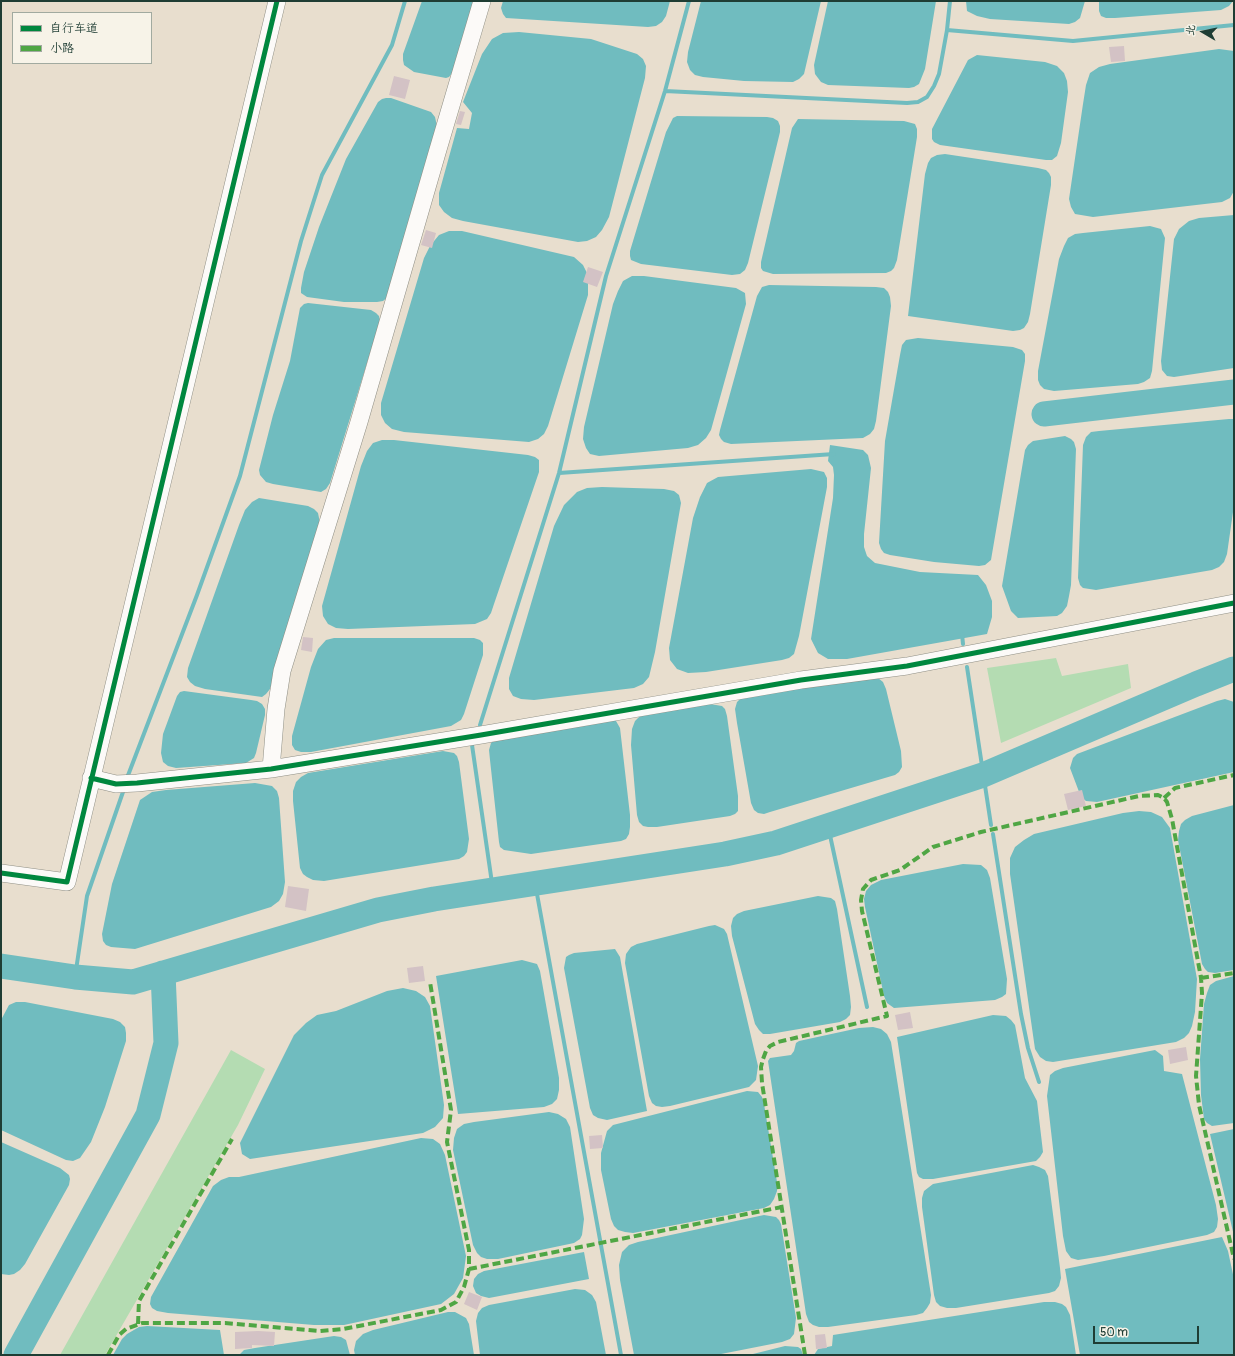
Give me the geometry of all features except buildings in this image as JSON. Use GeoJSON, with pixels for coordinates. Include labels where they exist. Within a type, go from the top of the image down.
{"type":"FeatureCollection","features":[{"type":"Feature","properties":{"kind":"street"},"geometry":{"type":"LineString","coordinates":[[1,873],[67,882],[277,1]]}},
{"type":"Feature","properties":{"kind":"street"},"geometry":{"type":"LineString","coordinates":[[271,769],[276,709],[282,671],[359,422],[482,1]]}},
{"type":"Feature","properties":{"kind":"street"},"geometry":{"type":"LineString","coordinates":[[91,778],[116,784],[137,783],[271,769],[473,737],[801,680],[907,666],[1234,603]]}},
{"type":"Feature","properties":{"kind":"green space"},"geometry":{"type":"Polygon","coordinates":[[[1056,658],[1062,676],[1128,664],[1131,688],[1001,743],[987,668],[1056,658]]]}},
{"type":"Feature","properties":{"kind":"green space"},"geometry":{"type":"Polygon","coordinates":[[[231,1050],[265,1069],[238,1125],[105,1355],[60,1355],[231,1050]]]}},
{"type":"Feature","properties":{"kind":"water"},"geometry":{"type":"Polygon","coordinates":[[[422,1],[476,1],[452,73],[446,78],[414,72],[404,65],[403,54],[422,1]]]}},
{"type":"Feature","properties":{"kind":"water"},"geometry":{"type":"Polygon","coordinates":[[[503,1],[670,1],[666,16],[662,22],[656,26],[648,27],[506,18],[501,8],[503,1]]]}},
{"type":"Feature","properties":{"kind":"water"},"geometry":{"type":"Polygon","coordinates":[[[701,1],[821,1],[804,74],[793,82],[744,81],[695,75],[690,70],[687,62],[688,52],[701,1]]]}},
{"type":"Feature","properties":{"kind":"water"},"geometry":{"type":"Polygon","coordinates":[[[828,1],[936,1],[925,69],[919,84],[909,88],[828,85],[821,82],[815,74],[814,65],[828,1]]]}},
{"type":"Feature","properties":{"kind":"water"},"geometry":{"type":"Polygon","coordinates":[[[966,1],[1085,1],[1080,18],[1069,24],[990,19],[977,16],[967,11],[966,1]]]}},
{"type":"Feature","properties":{"kind":"water"},"geometry":{"type":"Polygon","coordinates":[[[1099,1],[1233,1],[1229,6],[1221,10],[1106,18],[1101,16],[1099,11],[1099,1]]]}},
{"type":"Feature","properties":{"kind":"water"},"geometry":{"type":"Polygon","coordinates":[[[519,32],[591,39],[637,54],[643,59],[646,66],[645,78],[609,217],[602,230],[596,237],[587,241],[578,242],[463,221],[452,218],[444,212],[439,205],[439,193],[457,128],[469,129],[472,113],[463,102],[482,54],[492,39],[503,33],[519,32]]]}},
{"type":"Feature","properties":{"kind":"water"},"geometry":{"type":"Polygon","coordinates":[[[1219,49],[1234,51],[1234,191],[1230,198],[1222,202],[1093,217],[1075,214],[1069,199],[1086,85],[1090,73],[1099,67],[1110,64],[1219,49]]]}},
{"type":"Feature","properties":{"kind":"water"},"geometry":{"type":"Polygon","coordinates":[[[977,55],[1045,62],[1057,66],[1064,73],[1067,81],[1068,92],[1061,143],[1057,156],[1052,160],[940,145],[934,142],[932,139],[932,129],[968,60],[977,55]]]}},
{"type":"Feature","properties":{"kind":"water"},"geometry":{"type":"Polygon","coordinates":[[[386,98],[391,98],[431,112],[435,117],[437,126],[388,297],[383,301],[377,302],[344,302],[307,297],[301,293],[301,288],[304,272],[319,227],[346,159],[378,102],[386,98]]]}},
{"type":"Feature","properties":{"kind":"water"},"geometry":{"type":"Polygon","coordinates":[[[677,116],[767,117],[778,121],[780,126],[780,132],[748,263],[745,270],[740,274],[732,275],[641,264],[631,260],[630,251],[666,132],[673,118],[677,116]]]}},
{"type":"Feature","properties":{"kind":"water"},"geometry":{"type":"Polygon","coordinates":[[[798,119],[904,121],[915,124],[917,129],[917,137],[897,260],[891,271],[886,273],[773,274],[763,271],[761,268],[761,262],[792,128],[798,119]]]}},
{"type":"Feature","properties":{"kind":"water"},"geometry":{"type":"Polygon","coordinates":[[[945,154],[1038,168],[1046,170],[1051,177],[1051,185],[1030,314],[1028,322],[1024,328],[1020,330],[1013,331],[908,316],[925,174],[931,158],[937,155],[945,154]]]}},
{"type":"Feature","properties":{"kind":"water"},"geometry":{"type":"Polygon","coordinates":[[[1234,215],[1234,368],[1174,377],[1167,376],[1162,370],[1161,361],[1174,239],[1179,229],[1189,221],[1199,218],[1234,215]]]}},
{"type":"Feature","properties":{"kind":"water"},"geometry":{"type":"Polygon","coordinates":[[[1150,226],[1161,229],[1165,238],[1152,371],[1150,378],[1138,384],[1054,391],[1044,389],[1038,380],[1038,371],[1059,259],[1068,238],[1075,234],[1150,226]]]}},
{"type":"Feature","properties":{"kind":"water"},"geometry":{"type":"Polygon","coordinates":[[[449,231],[462,231],[574,257],[583,265],[588,275],[588,295],[548,426],[544,434],[538,439],[529,442],[404,432],[392,429],[385,423],[381,415],[381,403],[424,258],[430,246],[439,235],[449,231]]]}},
{"type":"Feature","properties":{"kind":"water"},"geometry":{"type":"Polygon","coordinates":[[[632,276],[644,276],[736,288],[745,293],[746,304],[711,430],[706,438],[698,445],[688,448],[599,456],[590,454],[586,448],[583,439],[584,427],[613,304],[623,281],[632,276]]]}},
{"type":"Feature","properties":{"kind":"water"},"geometry":{"type":"Polygon","coordinates":[[[769,285],[876,287],[884,288],[888,292],[891,306],[876,421],[874,429],[870,434],[863,438],[731,444],[724,442],[721,439],[719,435],[720,430],[757,296],[762,287],[769,285]]]}},
{"type":"Feature","properties":{"kind":"water"},"geometry":{"type":"Polygon","coordinates":[[[308,303],[371,310],[379,316],[380,321],[330,483],[326,489],[321,492],[266,482],[260,475],[259,470],[273,415],[290,361],[300,308],[304,304],[308,303]]]}},
{"type":"Feature","properties":{"kind":"water"},"geometry":{"type":"Polygon","coordinates":[[[918,338],[1013,347],[1022,350],[1025,354],[991,560],[985,565],[979,566],[934,562],[890,555],[884,553],[879,543],[885,441],[900,355],[902,345],[906,340],[918,338]]]}},
{"type":"Feature","properties":{"kind":"water"},"geometry":{"type":"Polygon","coordinates":[[[1234,419],[1234,505],[1227,554],[1224,562],[1219,567],[1212,570],[1096,590],[1083,588],[1080,585],[1078,578],[1083,445],[1086,437],[1091,432],[1234,419]]]}},
{"type":"Feature","properties":{"kind":"water"},"geometry":{"type":"Polygon","coordinates":[[[1065,436],[1074,442],[1076,449],[1071,585],[1067,606],[1062,613],[1057,616],[1018,618],[1011,611],[1002,586],[1025,450],[1033,441],[1065,436]]]}},
{"type":"Feature","properties":{"kind":"water"},"geometry":{"type":"Polygon","coordinates":[[[382,440],[394,440],[528,455],[539,460],[539,472],[491,613],[487,619],[475,624],[348,629],[336,628],[328,624],[323,616],[322,606],[361,466],[367,451],[373,443],[382,440]]]}},
{"type":"Feature","properties":{"kind":"water"},"geometry":{"type":"Polygon","coordinates":[[[830,445],[863,450],[868,455],[871,468],[864,534],[864,547],[867,556],[875,563],[920,572],[978,575],[986,585],[992,601],[992,617],[987,634],[847,659],[828,659],[818,653],[811,639],[833,498],[833,467],[828,461],[830,445]]]}},
{"type":"Feature","properties":{"kind":"water"},"geometry":{"type":"Polygon","coordinates":[[[811,469],[824,472],[827,478],[827,487],[799,636],[794,654],[789,658],[782,660],[706,672],[688,673],[677,669],[670,660],[669,648],[693,518],[700,497],[707,483],[718,477],[811,469]]]}},
{"type":"Feature","properties":{"kind":"water"},"geometry":{"type":"Polygon","coordinates":[[[587,488],[664,489],[674,491],[679,495],[681,503],[655,652],[649,677],[643,684],[634,688],[534,700],[521,699],[513,696],[509,689],[509,678],[554,526],[564,505],[577,492],[587,488]]]}},
{"type":"Feature","properties":{"kind":"water"},"geometry":{"type":"Polygon","coordinates":[[[259,498],[308,506],[318,513],[319,518],[319,525],[270,689],[262,697],[205,689],[195,686],[187,677],[188,668],[245,510],[252,502],[259,498]]]}},
{"type":"Feature","properties":{"kind":"water"},"geometry":{"type":"Polygon","coordinates":[[[334,638],[474,638],[480,640],[483,643],[483,655],[461,720],[451,726],[311,752],[301,752],[295,750],[292,745],[292,736],[311,667],[318,649],[326,640],[334,638]]]}},
{"type":"Feature","properties":{"kind":"water"},"geometry":{"type":"Polygon","coordinates":[[[878,678],[883,682],[886,689],[901,751],[902,767],[899,772],[895,775],[764,814],[758,813],[754,810],[751,803],[737,723],[735,709],[737,702],[742,697],[750,695],[878,678]]]}},
{"type":"Feature","properties":{"kind":"water"},"geometry":{"type":"Polygon","coordinates":[[[184,691],[257,701],[262,704],[265,709],[265,715],[254,758],[246,763],[176,768],[168,766],[163,762],[161,753],[163,734],[177,696],[180,692],[184,691]]]}},
{"type":"Feature","properties":{"kind":"water"},"geometry":{"type":"Polygon","coordinates":[[[1225,699],[1234,702],[1234,772],[1097,802],[1086,801],[1081,797],[1070,768],[1073,758],[1077,754],[1225,699]]]}},
{"type":"Feature","properties":{"kind":"water"},"geometry":{"type":"Polygon","coordinates":[[[710,704],[722,706],[725,709],[727,716],[738,796],[738,811],[730,816],[657,827],[643,826],[639,822],[637,815],[631,745],[632,729],[635,721],[641,715],[710,704]]]}},
{"type":"Feature","properties":{"kind":"water"},"geometry":{"type":"Polygon","coordinates":[[[612,720],[616,721],[620,728],[630,815],[629,834],[626,839],[531,854],[504,850],[500,847],[489,750],[491,743],[495,739],[612,720]]]}},
{"type":"Feature","properties":{"kind":"water"},"geometry":{"type":"Polygon","coordinates":[[[443,751],[454,753],[459,762],[469,839],[467,852],[464,856],[459,859],[324,881],[313,880],[303,874],[300,868],[293,801],[293,791],[296,782],[301,777],[308,773],[443,751]]]}},
{"type":"Feature","properties":{"kind":"water"},"geometry":{"type":"Polygon","coordinates":[[[255,783],[272,786],[277,791],[279,798],[285,882],[283,894],[279,901],[271,907],[135,949],[111,947],[106,945],[103,941],[102,934],[112,884],[140,800],[152,792],[255,783]]]}},
{"type":"Feature","properties":{"kind":"water"},"geometry":{"type":"Polygon","coordinates":[[[1234,805],[1234,970],[1215,973],[1208,972],[1202,964],[1178,840],[1179,831],[1181,824],[1192,816],[1234,805]]]}},
{"type":"Feature","properties":{"kind":"water"},"geometry":{"type":"Polygon","coordinates":[[[1139,811],[1151,812],[1162,817],[1170,828],[1197,979],[1195,1012],[1192,1026],[1189,1033],[1184,1038],[1176,1042],[1053,1062],[1046,1061],[1040,1057],[1035,1049],[1010,874],[1010,858],[1015,847],[1034,834],[1123,813],[1139,811]]]}},
{"type":"Feature","properties":{"kind":"water"},"geometry":{"type":"Polygon","coordinates":[[[963,864],[981,865],[987,870],[990,878],[1007,979],[1006,994],[995,1000],[894,1008],[887,1003],[884,996],[865,907],[864,899],[866,891],[871,885],[881,880],[963,864]]]}},
{"type":"Feature","properties":{"kind":"water"},"geometry":{"type":"Polygon","coordinates":[[[818,896],[831,898],[835,901],[850,996],[850,1015],[840,1022],[763,1034],[755,1024],[732,936],[731,926],[733,918],[737,914],[744,911],[818,896]]]}},
{"type":"Feature","properties":{"kind":"water"},"geometry":{"type":"Polygon","coordinates":[[[715,925],[724,929],[727,934],[758,1066],[756,1080],[749,1087],[670,1106],[656,1106],[652,1103],[649,1096],[625,963],[626,954],[631,947],[637,944],[715,925]]]}},
{"type":"Feature","properties":{"kind":"water"},"geometry":{"type":"Polygon","coordinates":[[[615,949],[620,957],[647,1111],[607,1120],[593,1115],[590,1108],[564,968],[566,957],[574,953],[615,949]]]}},
{"type":"Feature","properties":{"kind":"water"},"geometry":{"type":"Polygon","coordinates":[[[522,960],[537,964],[540,971],[559,1078],[557,1099],[552,1104],[544,1107],[458,1114],[436,976],[522,960]]]}},
{"type":"Feature","properties":{"kind":"water"},"geometry":{"type":"Polygon","coordinates":[[[1234,976],[1234,1123],[1212,1126],[1204,1119],[1201,1095],[1200,1059],[1204,1004],[1210,985],[1216,981],[1234,976]]]}},
{"type":"Feature","properties":{"kind":"water"},"geometry":{"type":"Polygon","coordinates":[[[403,988],[416,991],[425,997],[430,1006],[444,1105],[443,1118],[435,1127],[423,1133],[250,1159],[242,1154],[240,1143],[294,1035],[317,1015],[336,1011],[387,991],[403,988]]]}},
{"type":"Feature","properties":{"kind":"water"},"geometry":{"type":"Polygon","coordinates":[[[16,1002],[25,1002],[113,1019],[120,1022],[125,1027],[126,1041],[105,1107],[91,1142],[80,1158],[73,1161],[66,1160],[1,1130],[1,1020],[9,1005],[16,1002]]]}},
{"type":"Feature","properties":{"kind":"water"},"geometry":{"type":"Polygon","coordinates":[[[993,1015],[1006,1016],[1015,1025],[1025,1078],[1037,1101],[1043,1152],[1036,1161],[933,1179],[923,1179],[919,1177],[917,1173],[897,1037],[993,1015]]]}},
{"type":"Feature","properties":{"kind":"water"},"geometry":{"type":"Polygon","coordinates":[[[873,1027],[881,1029],[887,1034],[891,1042],[931,1295],[930,1303],[923,1313],[916,1315],[819,1327],[809,1322],[806,1314],[768,1061],[770,1058],[791,1055],[794,1051],[796,1043],[799,1041],[859,1028],[873,1027]]]}},
{"type":"Feature","properties":{"kind":"water"},"geometry":{"type":"Polygon","coordinates":[[[1155,1050],[1163,1056],[1164,1071],[1182,1074],[1216,1205],[1218,1219],[1217,1227],[1214,1232],[1207,1235],[1104,1256],[1078,1260],[1071,1258],[1066,1251],[1063,1236],[1047,1096],[1050,1075],[1063,1068],[1155,1050]]]}},
{"type":"Feature","properties":{"kind":"water"},"geometry":{"type":"Polygon","coordinates":[[[747,1091],[758,1092],[762,1097],[764,1104],[777,1182],[777,1191],[770,1205],[764,1208],[633,1233],[618,1230],[614,1226],[611,1219],[601,1170],[601,1153],[607,1131],[613,1125],[747,1091]]]}},
{"type":"Feature","properties":{"kind":"water"},"geometry":{"type":"Polygon","coordinates":[[[549,1112],[558,1114],[566,1119],[570,1127],[584,1219],[582,1235],[580,1239],[574,1243],[498,1259],[487,1259],[481,1257],[473,1245],[453,1150],[454,1138],[457,1129],[464,1124],[474,1122],[549,1112]]]}},
{"type":"Feature","properties":{"kind":"water"},"geometry":{"type":"Polygon","coordinates":[[[1234,1129],[1234,1236],[1210,1134],[1234,1129]]]}},
{"type":"Feature","properties":{"kind":"water"},"geometry":{"type":"Polygon","coordinates":[[[421,1138],[433,1139],[440,1144],[445,1155],[466,1256],[463,1278],[454,1294],[441,1304],[344,1325],[314,1325],[168,1313],[157,1311],[152,1308],[150,1304],[151,1297],[213,1186],[221,1180],[229,1177],[239,1177],[421,1138]]]}},
{"type":"Feature","properties":{"kind":"water"},"geometry":{"type":"Polygon","coordinates":[[[1,1142],[60,1168],[69,1175],[70,1179],[69,1185],[25,1264],[20,1270],[9,1275],[1,1274],[1,1142]]]}},
{"type":"Feature","properties":{"kind":"water"},"geometry":{"type":"Polygon","coordinates":[[[1033,1165],[1045,1170],[1048,1176],[1061,1278],[1059,1286],[1055,1291],[1049,1293],[956,1308],[940,1306],[936,1302],[934,1295],[922,1207],[924,1191],[933,1184],[1033,1165]]]}},
{"type":"Feature","properties":{"kind":"water"},"geometry":{"type":"Polygon","coordinates":[[[764,1215],[776,1217],[781,1224],[796,1318],[794,1334],[790,1339],[782,1342],[716,1355],[634,1355],[620,1280],[619,1265],[622,1252],[629,1245],[638,1242],[764,1215]]]}},
{"type":"Feature","properties":{"kind":"water"},"geometry":{"type":"Polygon","coordinates":[[[1222,1237],[1228,1251],[1234,1279],[1234,1355],[1080,1355],[1065,1269],[1222,1237]]]}},
{"type":"Feature","properties":{"kind":"water"},"geometry":{"type":"Polygon","coordinates":[[[584,1252],[589,1279],[489,1298],[476,1293],[473,1286],[474,1279],[478,1274],[484,1271],[584,1252]]]}},
{"type":"Feature","properties":{"kind":"water"},"geometry":{"type":"Polygon","coordinates":[[[575,1289],[585,1290],[592,1295],[596,1302],[606,1355],[480,1355],[476,1321],[478,1313],[482,1308],[489,1305],[575,1289]]]}},
{"type":"Feature","properties":{"kind":"water"},"geometry":{"type":"Polygon","coordinates":[[[1044,1302],[1055,1302],[1066,1307],[1070,1315],[1076,1355],[814,1355],[818,1349],[832,1346],[833,1335],[1044,1302]]]}},
{"type":"Feature","properties":{"kind":"water"},"geometry":{"type":"Polygon","coordinates":[[[448,1312],[455,1312],[466,1318],[469,1324],[474,1355],[355,1355],[354,1350],[356,1341],[363,1334],[373,1330],[448,1312]]]}},
{"type":"Feature","properties":{"kind":"water"},"geometry":{"type":"Polygon","coordinates":[[[147,1326],[220,1330],[224,1355],[113,1355],[122,1339],[127,1334],[139,1327],[147,1326]]]}},
{"type":"Feature","properties":{"kind":"water"},"geometry":{"type":"Polygon","coordinates":[[[334,1336],[341,1337],[346,1340],[350,1355],[239,1355],[244,1350],[334,1336]]]}},
{"type":"Feature","properties":{"kind":"water"},"geometry":{"type":"Polygon","coordinates":[[[785,1346],[798,1347],[801,1349],[803,1355],[749,1355],[785,1346]]]}},
{"type":"Feature","properties":{"kind":"waterway"},"geometry":{"type":"LineString","coordinates":[[127,778],[197,595],[240,476],[301,241],[322,175],[392,45],[405,1]]}},
{"type":"Feature","properties":{"kind":"waterway"},"geometry":{"type":"LineString","coordinates":[[480,725],[559,473],[606,276],[665,91],[689,1]]}},
{"type":"Feature","properties":{"kind":"waterway"},"geometry":{"type":"LineString","coordinates":[[665,91],[907,103],[918,102],[927,97],[939,74],[947,30],[950,1]]}},
{"type":"Feature","properties":{"kind":"waterway"},"geometry":{"type":"LineString","coordinates":[[947,30],[1073,41],[1234,25]]}},
{"type":"Feature","properties":{"kind":"waterway"},"geometry":{"type":"LineString","coordinates":[[1044,414],[1234,392]]}},
{"type":"Feature","properties":{"kind":"waterway"},"geometry":{"type":"LineString","coordinates":[[559,473],[834,454]]}},
{"type":"Feature","properties":{"kind":"waterway"},"geometry":{"type":"LineString","coordinates":[[962,634],[963,644]]}},
{"type":"Feature","properties":{"kind":"waterway"},"geometry":{"type":"LineString","coordinates":[[967,667],[991,825]]}},
{"type":"Feature","properties":{"kind":"waterway"},"geometry":{"type":"LineString","coordinates":[[1,966],[75,977],[133,982],[378,910],[434,899],[725,854],[776,843],[983,775],[1234,669]]}},
{"type":"Feature","properties":{"kind":"waterway"},"geometry":{"type":"LineString","coordinates":[[472,745],[493,890]]}},
{"type":"Feature","properties":{"kind":"waterway"},"geometry":{"type":"LineString","coordinates":[[75,977],[87,896],[124,789]]}},
{"type":"Feature","properties":{"kind":"waterway"},"geometry":{"type":"LineString","coordinates":[[828,826],[867,1007]]}},
{"type":"Feature","properties":{"kind":"waterway"},"geometry":{"type":"LineString","coordinates":[[993,834],[1021,1014],[1028,1048],[1039,1082]]}},
{"type":"Feature","properties":{"kind":"waterway"},"geometry":{"type":"LineString","coordinates":[[535,883],[621,1355]]}},
{"type":"Feature","properties":{"kind":"waterway"},"geometry":{"type":"LineString","coordinates":[[16,1355],[148,1115],[166,1043],[163,973]]}},
{"type":"Feature","properties":{"kind":"marked path"},"geometry":{"type":"LineString","coordinates":[[1164,798],[1175,788],[1234,775]]}},
{"type":"Feature","properties":{"kind":"marked path"},"geometry":{"type":"LineString","coordinates":[[805,1355],[762,1083],[761,1067],[766,1051],[770,1046],[778,1042],[887,1016],[862,911],[861,900],[863,889],[871,880],[900,870],[933,847],[981,832],[1139,796],[1158,795],[1164,798],[1167,802],[1172,819],[1201,978],[1202,993],[1196,1076],[1199,1105],[1234,1259]]}},
{"type":"Feature","properties":{"kind":"marked path"},"geometry":{"type":"LineString","coordinates":[[1201,978],[1234,973]]}},
{"type":"Feature","properties":{"kind":"marked path"},"geometry":{"type":"LineString","coordinates":[[108,1355],[119,1335],[126,1329],[142,1323],[225,1323],[320,1331],[343,1329],[441,1310],[456,1302],[464,1287],[469,1269],[469,1250],[447,1142],[451,1110],[430,982]]}},
{"type":"Feature","properties":{"kind":"marked path"},"geometry":{"type":"LineString","coordinates":[[138,1324],[139,1301],[232,1139]]}},
{"type":"Feature","properties":{"kind":"marked path"},"geometry":{"type":"LineString","coordinates":[[469,1269],[782,1207]]}},
{"type":"Feature","properties":{"kind":"cycle path"},"geometry":{"type":"LineString","coordinates":[[1,873],[67,882],[277,1]]}},
{"type":"Feature","properties":{"kind":"cycle path"},"geometry":{"type":"LineString","coordinates":[[91,778],[116,784],[137,783],[271,769],[481,735],[801,680],[907,666],[1234,603]]}}]}
